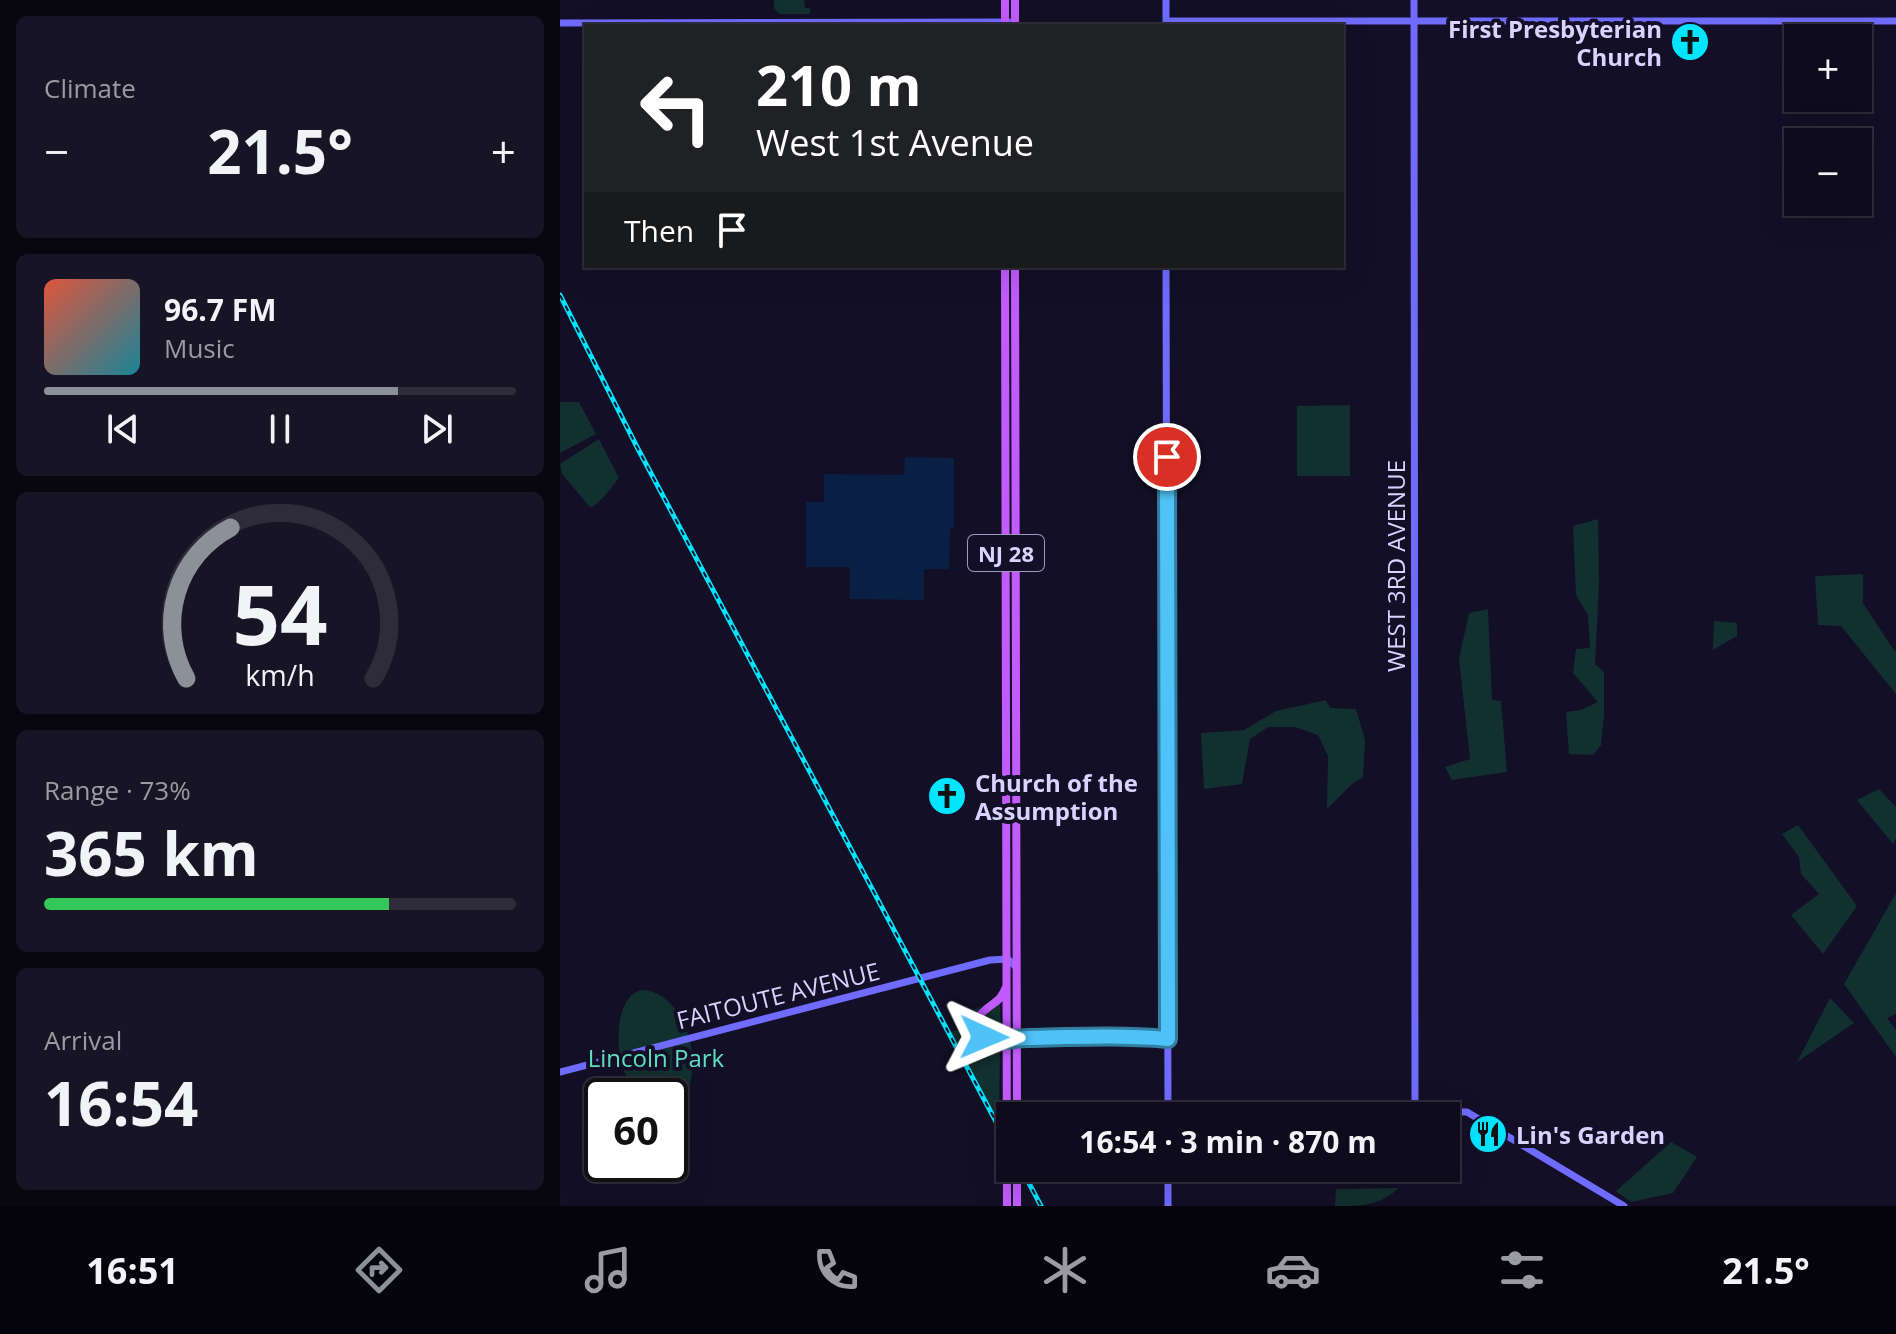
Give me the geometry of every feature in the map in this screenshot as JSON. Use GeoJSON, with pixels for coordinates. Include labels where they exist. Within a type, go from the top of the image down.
{"type":"FeatureCollection","features":[{"type":"Feature","properties":{"kind":"main road"},"geometry":{"type":"LineString","coordinates":[[1005,0],[1010,24]]}},
{"type":"Feature","properties":{"kind":"main road"},"geometry":{"type":"LineString","coordinates":[[1010,24],[1015,0]]}},
{"type":"Feature","properties":{"kind":"main road","name":"NJ 28"},"geometry":{"type":"LineString","coordinates":[[1005,268],[1010,400],[1016,967],[1007,1206]]}},
{"type":"Feature","properties":{"kind":"main road","name":"NJ 28"},"geometry":{"type":"LineString","coordinates":[[1010,400],[1015,268]]}},
{"type":"Feature","properties":{"kind":"main road","name":"NJ 28"},"geometry":{"type":"LineString","coordinates":[[1011,537],[1006,959],[1016,1102]]}},
{"type":"Feature","properties":{"kind":"main road"},"geometry":{"type":"LineString","coordinates":[[1007,983],[999,1000],[981,1013],[978,1024],[982,1035],[987,1038],[1012,1038]]}},
{"type":"Feature","properties":{"kind":"main road"},"geometry":{"type":"LineString","coordinates":[[1017,1182],[1017,1206]]}},
{"type":"Feature","properties":{"kind":"street"},"geometry":{"type":"LineString","coordinates":[[1166,0],[1166,24],[1896,21]]}},
{"type":"Feature","properties":{"kind":"street","name":"WEST 3RD AVENUE"},"geometry":{"type":"LineString","coordinates":[[1414,0],[1415,1102]]}},
{"type":"Feature","properties":{"kind":"street"},"geometry":{"type":"LineString","coordinates":[[560,23],[1010,24]]}},
{"type":"Feature","properties":{"kind":"street"},"geometry":{"type":"LineString","coordinates":[[1166,268],[1168,1102]]}},
{"type":"Feature","properties":{"kind":"street"},"geometry":{"type":"LineString","coordinates":[[1006,959],[1016,967]]}},
{"type":"Feature","properties":{"kind":"street","name":"FAITOUTE AVENUE"},"geometry":{"type":"LineString","coordinates":[[560,1072],[990,960],[1006,959]]}},
{"type":"Feature","properties":{"kind":"street"},"geometry":{"type":"LineString","coordinates":[[1012,1038],[1168,1039]]}},
{"type":"Feature","properties":{"kind":"street"},"geometry":{"type":"LineString","coordinates":[[1460,1112],[1475,1116],[1624,1206]]}},
{"type":"Feature","properties":{"kind":"street"},"geometry":{"type":"LineString","coordinates":[[1168,1182],[1168,1206]]}},
{"type":"Feature","properties":{"kind":"green space"},"geometry":{"type":"Polygon","coordinates":[[[774,0],[804,0],[810,14],[779,14],[774,8],[774,0]]]}},
{"type":"Feature","properties":{"kind":"green space"},"geometry":{"type":"Polygon","coordinates":[[[560,402],[579,402],[596,434],[560,453],[560,402]]]}},
{"type":"Feature","properties":{"kind":"green space"},"geometry":{"type":"Polygon","coordinates":[[[1350,405],[1350,476],[1297,476],[1297,406],[1350,405]]]}},
{"type":"Feature","properties":{"kind":"green space"},"geometry":{"type":"Polygon","coordinates":[[[599,439],[619,478],[592,507],[562,474],[560,464],[599,439]]]}},
{"type":"Feature","properties":{"kind":"green space"},"geometry":{"type":"Polygon","coordinates":[[[1598,519],[1595,664],[1604,672],[1601,745],[1593,755],[1569,754],[1566,712],[1581,710],[1598,702],[1573,673],[1576,649],[1590,648],[1588,615],[1576,595],[1573,526],[1598,519]]]}},
{"type":"Feature","properties":{"kind":"green space"},"geometry":{"type":"Polygon","coordinates":[[[1863,574],[1863,603],[1896,651],[1896,694],[1841,626],[1818,625],[1815,576],[1863,574]]]}},
{"type":"Feature","properties":{"kind":"green space"},"geometry":{"type":"Polygon","coordinates":[[[1488,609],[1492,700],[1501,701],[1507,772],[1452,780],[1445,767],[1470,759],[1459,659],[1469,613],[1488,609]]]}},
{"type":"Feature","properties":{"kind":"green space"},"geometry":{"type":"Polygon","coordinates":[[[1714,621],[1737,623],[1737,636],[1713,650],[1714,621]]]}},
{"type":"Feature","properties":{"kind":"green space"},"geometry":{"type":"Polygon","coordinates":[[[1326,700],[1330,708],[1356,709],[1365,740],[1363,777],[1327,809],[1328,756],[1318,735],[1295,727],[1268,727],[1250,739],[1242,784],[1204,789],[1201,733],[1244,730],[1276,711],[1326,700]]]}},
{"type":"Feature","properties":{"kind":"green space"},"geometry":{"type":"Polygon","coordinates":[[[1879,789],[1896,807],[1896,839],[1893,844],[1857,800],[1879,789]]]}},
{"type":"Feature","properties":{"kind":"green space"},"geometry":{"type":"Polygon","coordinates":[[[1798,825],[1857,906],[1823,954],[1791,915],[1819,894],[1801,874],[1799,857],[1782,834],[1798,825]]]}},
{"type":"Feature","properties":{"kind":"green space"},"geometry":{"type":"Polygon","coordinates":[[[1896,893],[1896,1014],[1887,1018],[1896,1030],[1896,1057],[1844,984],[1896,893]]]}},
{"type":"Feature","properties":{"kind":"green space","name":"Lincoln Park"},"geometry":{"type":"Polygon","coordinates":[[[641,990],[658,994],[672,1006],[683,1022],[693,1062],[688,1087],[688,1078],[628,1078],[623,1069],[618,1037],[622,1013],[632,995],[641,990]]]}},
{"type":"Feature","properties":{"kind":"green space"},"geometry":{"type":"Polygon","coordinates":[[[1830,998],[1854,1023],[1797,1062],[1830,998]]]}},
{"type":"Feature","properties":{"kind":"green space"},"geometry":{"type":"Polygon","coordinates":[[[1000,1004],[1001,1035],[992,1036],[984,1031],[982,1019],[1000,1004]]]}},
{"type":"Feature","properties":{"kind":"green space"},"geometry":{"type":"Polygon","coordinates":[[[981,1006],[974,1026],[979,1037],[1000,1045],[996,1117],[950,1032],[966,1028],[962,1017],[973,1016],[973,1010],[981,1006]]]}},
{"type":"Feature","properties":{"kind":"green space"},"geometry":{"type":"Polygon","coordinates":[[[1671,1142],[1697,1157],[1673,1193],[1631,1202],[1616,1191],[1671,1142]]]}},
{"type":"Feature","properties":{"kind":"green space"},"geometry":{"type":"Polygon","coordinates":[[[1399,1188],[1370,1204],[1335,1206],[1336,1189],[1399,1188]]]}},
{"type":"Feature","properties":{"kind":"water"},"geometry":{"type":"Polygon","coordinates":[[[905,457],[954,458],[954,528],[950,529],[949,569],[924,569],[924,600],[850,599],[850,567],[806,567],[806,502],[824,502],[824,474],[904,475],[905,457]]]}},
{"type":"Feature","properties":{"kind":"railway"},"geometry":{"type":"LineString","coordinates":[[560,295],[637,447],[996,1122]]}},
{"type":"Feature","properties":{"kind":"railway"},"geometry":{"type":"LineString","coordinates":[[1028,1182],[1041,1206]]}},
{"type":"Feature","properties":{"kind":"place","name":"First Presbyterian Church"},"geometry":{"type":"Point","coordinates":[1690,42]}},
{"type":"Feature","properties":{"kind":"place","name":"Church of the Assumption"},"geometry":{"type":"Point","coordinates":[947,796]}},
{"type":"Feature","properties":{"kind":"place","name":"Lin's Garden"},"geometry":{"type":"Point","coordinates":[1488,1134]}},
{"type":"Feature","properties":{"kind":"route"},"geometry":{"type":"LineString","coordinates":[[984,1037],[996,1040],[1168,1039],[1167,457]]}}]}
